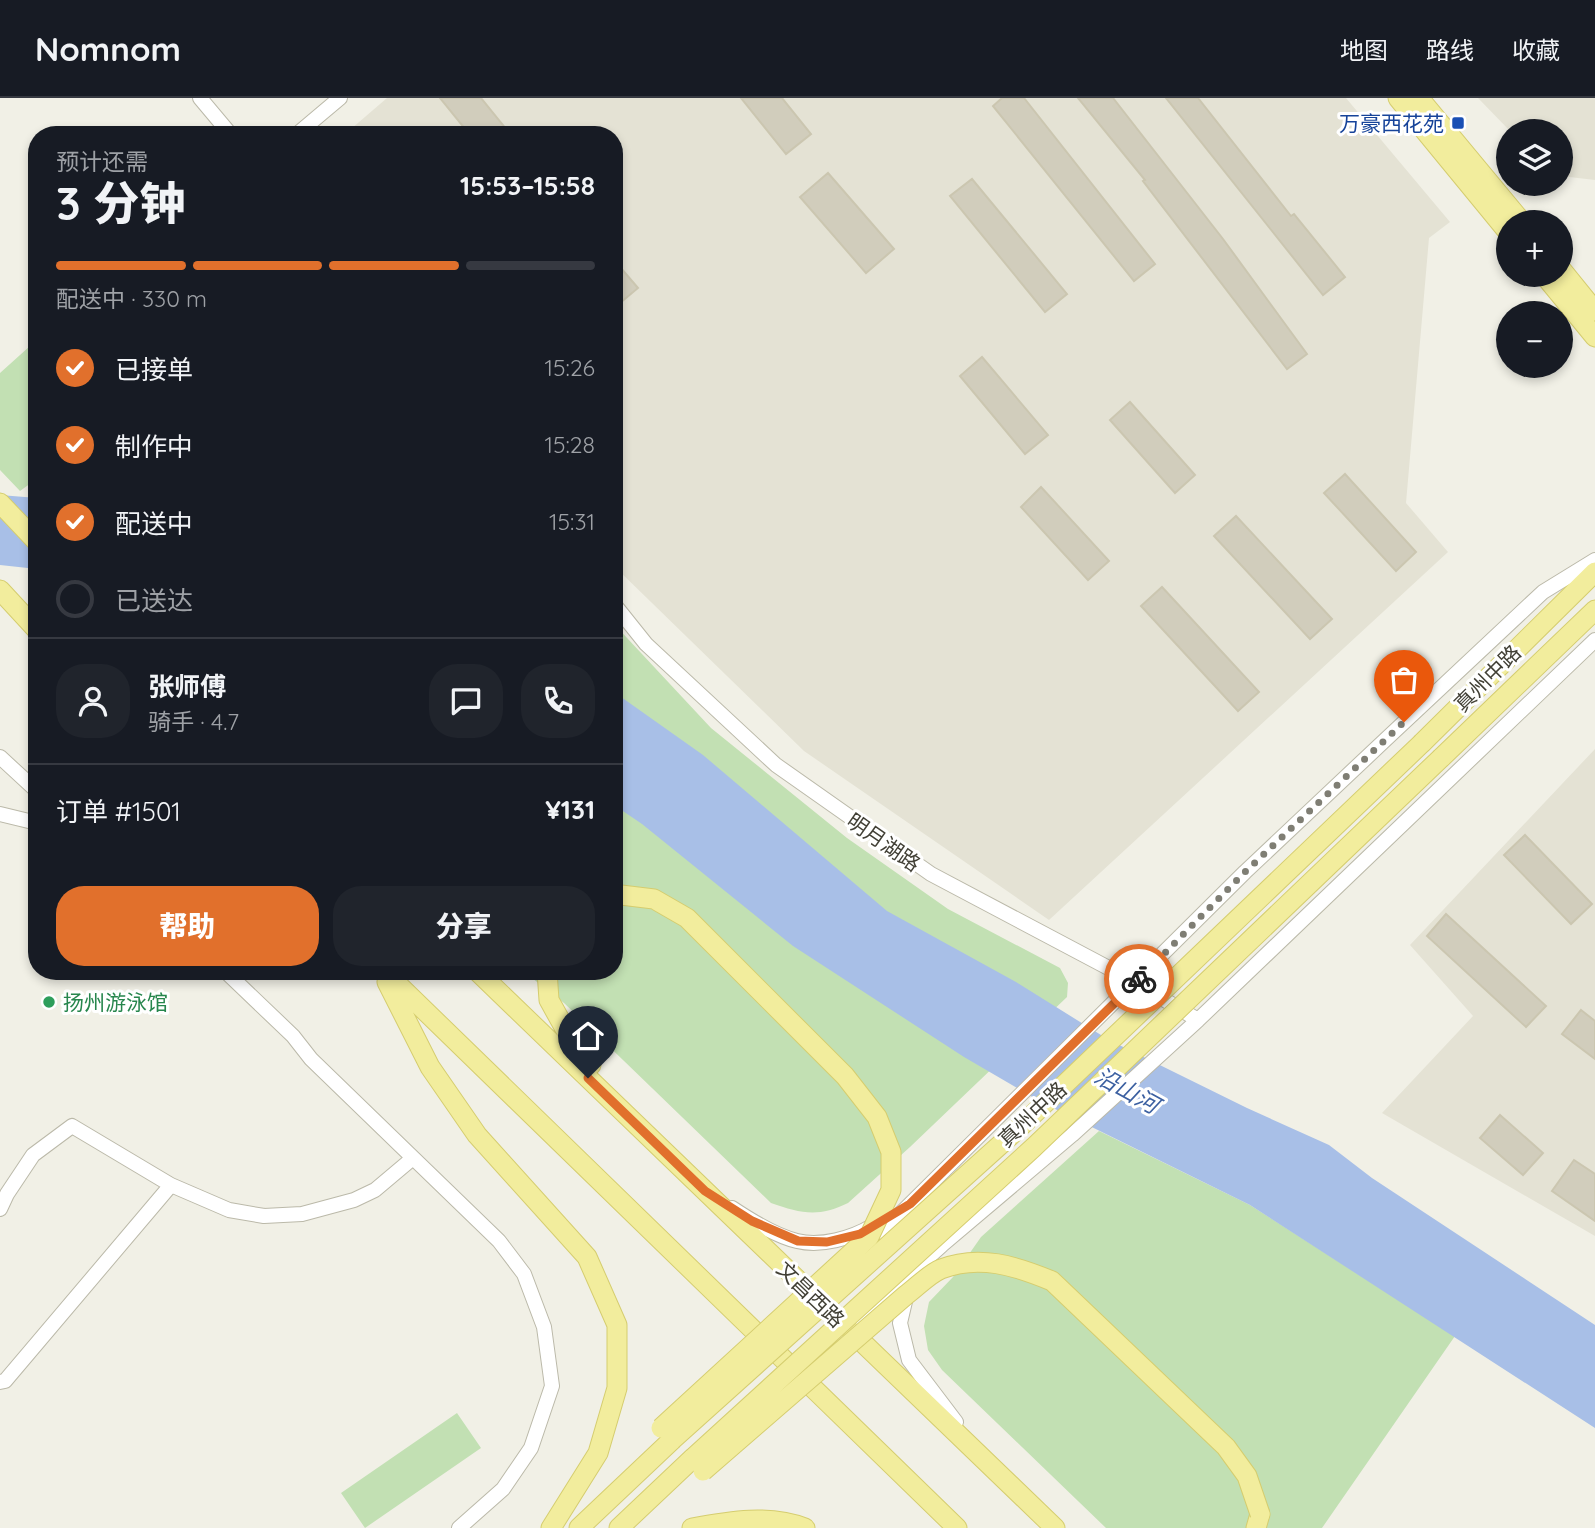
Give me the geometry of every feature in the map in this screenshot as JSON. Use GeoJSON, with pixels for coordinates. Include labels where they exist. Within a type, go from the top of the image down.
{"type":"FeatureCollection","features":[{"type":"Feature","properties":{"kind":"main road"},"geometry":{"type":"LineString","coordinates":[[1398,98],[1496,217]]}},
{"type":"Feature","properties":{"kind":"main road"},"geometry":{"type":"LineString","coordinates":[[1419,98],[1512,210]]}},
{"type":"Feature","properties":{"kind":"main road"},"geometry":{"type":"LineString","coordinates":[[1573,284],[1595,311]]}},
{"type":"Feature","properties":{"kind":"main road"},"geometry":{"type":"LineString","coordinates":[[1554,287],[1595,337]]}},
{"type":"Feature","properties":{"kind":"main road"},"geometry":{"type":"LineString","coordinates":[[0,503],[28,533]]}},
{"type":"Feature","properties":{"kind":"main road","name":"真州中路"},"geometry":{"type":"LineString","coordinates":[[579,1528],[666,1434],[1020,1127],[1422,743],[1595,572]]}},
{"type":"Feature","properties":{"kind":"main road"},"geometry":{"type":"LineString","coordinates":[[0,590],[28,620]]}},
{"type":"Feature","properties":{"kind":"main road","name":"真州中路"},"geometry":{"type":"LineString","coordinates":[[621,1526],[698,1465],[1595,610]]}},
{"type":"Feature","properties":{"kind":"main road"},"geometry":{"type":"LineString","coordinates":[[623,896],[654,899],[687,918],[845,1076],[877,1117],[891,1152],[891,1190],[869,1237],[666,1434]]}},
{"type":"Feature","properties":{"kind":"main road"},"geometry":{"type":"LineString","coordinates":[[387,980],[430,1067],[477,1135],[587,1258],[617,1325],[617,1388],[598,1453],[551,1528]]}},
{"type":"Feature","properties":{"kind":"main road"},"geometry":{"type":"LineString","coordinates":[[392,980],[957,1528]]}},
{"type":"Feature","properties":{"kind":"main road","name":"文昌西路"},"geometry":{"type":"LineString","coordinates":[[486,980],[1055,1528]]}},
{"type":"Feature","properties":{"kind":"main road"},"geometry":{"type":"LineString","coordinates":[[548,980],[549,1000],[574,1045],[662,1149]]}},
{"type":"Feature","properties":{"kind":"main road"},"geometry":{"type":"LineString","coordinates":[[698,1465],[940,1270],[980,1261],[1018,1267],[1052,1281],[1226,1447],[1247,1476],[1258,1521]]}},
{"type":"Feature","properties":{"kind":"main road"},"geometry":{"type":"LineString","coordinates":[[1040,1514],[1062,1528]]}},
{"type":"Feature","properties":{"kind":"main road"},"geometry":{"type":"LineString","coordinates":[[692,1528],[741,1518],[796,1524],[805,1528]]}},
{"type":"Feature","properties":{"kind":"street"},"geometry":{"type":"LineString","coordinates":[[200,98],[223,126]]}},
{"type":"Feature","properties":{"kind":"street"},"geometry":{"type":"LineString","coordinates":[[307,126],[340,98]]}},
{"type":"Feature","properties":{"kind":"street","name":"真州中路"},"geometry":{"type":"LineString","coordinates":[[767,1344],[1245,872],[1543,592],[1595,560]]}},
{"type":"Feature","properties":{"kind":"street","name":"明月湖路"},"geometry":{"type":"LineString","coordinates":[[623,615],[646,644],[776,765],[931,874],[1135,982],[1198,1020]]}},
{"type":"Feature","properties":{"kind":"street","name":"真州中路"},"geometry":{"type":"LineString","coordinates":[[799,1374],[942,1245],[1072,1135],[1198,1020],[1595,640]]}},
{"type":"Feature","properties":{"kind":"street"},"geometry":{"type":"LineString","coordinates":[[0,757],[28,783]]}},
{"type":"Feature","properties":{"kind":"street"},"geometry":{"type":"LineString","coordinates":[[0,814],[28,821]]}},
{"type":"Feature","properties":{"kind":"street"},"geometry":{"type":"LineString","coordinates":[[234,980],[293,1036],[311,1059],[499,1241],[524,1274],[544,1327],[552,1386],[531,1448],[503,1489],[459,1528]]}},
{"type":"Feature","properties":{"kind":"street"},"geometry":{"type":"LineString","coordinates":[[0,1209],[33,1155],[72,1126],[171,1185],[229,1210],[264,1216],[302,1214],[354,1200],[375,1190],[413,1158]]}},
{"type":"Feature","properties":{"kind":"street"},"geometry":{"type":"LineString","coordinates":[[0,1382],[5,1381],[171,1185]]}},
{"type":"Feature","properties":{"kind":"street"},"geometry":{"type":"LineString","coordinates":[[705,1191],[752,1221],[798,1241],[827,1242],[860,1234],[910,1204]]}},
{"type":"Feature","properties":{"kind":"street"},"geometry":{"type":"LineString","coordinates":[[942,1245],[908,1288],[900,1323],[909,1360],[997,1472]]}},
{"type":"Feature","properties":{"kind":"shaded area","name":"万豪西花苑"},"geometry":{"type":"Polygon","coordinates":[[[387,98],[1346,98],[1450,222],[1429,238],[1406,503],[1448,552],[1049,920],[804,751],[623,575],[623,126],[354,126],[387,98]]]}},
{"type":"Feature","properties":{"kind":"shaded area"},"geometry":{"type":"Polygon","coordinates":[[[1478,98],[1595,98],[1595,180],[1573,177],[1573,119],[1498,119],[1478,98]]]}},
{"type":"Feature","properties":{"kind":"shaded area"},"geometry":{"type":"Polygon","coordinates":[[[1595,749],[1595,1236],[1382,1113],[1473,1016],[1410,945],[1595,749]]]}},
{"type":"Feature","properties":{"kind":"green space"},"geometry":{"type":"Polygon","coordinates":[[[28,348],[28,485],[20,491],[0,470],[0,373],[28,348]]]}},
{"type":"Feature","properties":{"kind":"green space"},"geometry":{"type":"Polygon","coordinates":[[[623,634],[711,728],[847,838],[948,909],[1060,968],[1068,983],[1067,997],[910,1147],[848,1203],[818,1212],[791,1209],[771,1203],[564,1003],[535,980],[623,980],[623,634]]]}},
{"type":"Feature","properties":{"kind":"green space"},"geometry":{"type":"Polygon","coordinates":[[[1099,1131],[1250,1205],[1455,1336],[1322,1528],[1106,1528],[942,1370],[928,1350],[924,1326],[929,1302],[953,1277],[981,1237],[1099,1131]]]}},
{"type":"Feature","properties":{"kind":"green space"},"geometry":{"type":"Polygon","coordinates":[[[457,1413],[481,1448],[365,1528],[341,1493],[457,1413]]]}},
{"type":"Feature","properties":{"kind":"water"},"geometry":{"type":"Polygon","coordinates":[[[0,495],[28,497],[28,568],[0,565],[0,495]]]}},
{"type":"Feature","properties":{"kind":"water","name":"沿山河"},"geometry":{"type":"Polygon","coordinates":[[[623,698],[703,755],[887,911],[1016,982],[1109,1040],[1329,1145],[1372,1178],[1595,1325],[1595,1428],[1250,1205],[1041,1102],[964,1057],[793,946],[623,811],[623,698]]]}},
{"type":"Feature","properties":{"kind":"building"},"geometry":{"type":"Polygon","coordinates":[[[440,98],[481,98],[504,126],[463,126],[440,98]]]}},
{"type":"Feature","properties":{"kind":"building"},"geometry":{"type":"Polygon","coordinates":[[[741,98],[782,98],[811,134],[786,154],[741,98]]]}},
{"type":"Feature","properties":{"kind":"building"},"geometry":{"type":"Polygon","coordinates":[[[1002,98],[1024,98],[1155,264],[1134,281],[993,106],[1002,98]]]}},
{"type":"Feature","properties":{"kind":"building"},"geometry":{"type":"Polygon","coordinates":[[[1078,98],[1113,98],[1223,239],[1307,354],[1287,369],[1143,181],[1145,180],[1078,98]]]}},
{"type":"Feature","properties":{"kind":"building"},"geometry":{"type":"Polygon","coordinates":[[[1166,98],[1198,98],[1291,216],[1294,214],[1345,277],[1323,295],[1166,98]]]}},
{"type":"Feature","properties":{"kind":"building"},"geometry":{"type":"Polygon","coordinates":[[[828,173],[894,249],[866,273],[800,197],[828,173]]]}},
{"type":"Feature","properties":{"kind":"building"},"geometry":{"type":"Polygon","coordinates":[[[972,179],[1067,294],[1045,312],[950,196],[972,179]]]}},
{"type":"Feature","properties":{"kind":"building"},"geometry":{"type":"Polygon","coordinates":[[[623,270],[638,288],[623,300],[623,270]]]}},
{"type":"Feature","properties":{"kind":"building"},"geometry":{"type":"Polygon","coordinates":[[[982,357],[1048,435],[1025,454],[960,376],[982,357]]]}},
{"type":"Feature","properties":{"kind":"building"},"geometry":{"type":"Polygon","coordinates":[[[1130,402],[1195,475],[1175,493],[1110,420],[1130,402]]]}},
{"type":"Feature","properties":{"kind":"building"},"geometry":{"type":"Polygon","coordinates":[[[1345,474],[1416,552],[1396,571],[1324,493],[1345,474]]]}},
{"type":"Feature","properties":{"kind":"building"},"geometry":{"type":"Polygon","coordinates":[[[1041,487],[1109,561],[1088,580],[1021,507],[1041,487]]]}},
{"type":"Feature","properties":{"kind":"building"},"geometry":{"type":"Polygon","coordinates":[[[1236,516],[1332,619],[1310,639],[1214,536],[1236,516]]]}},
{"type":"Feature","properties":{"kind":"building"},"geometry":{"type":"Polygon","coordinates":[[[1162,587],[1259,692],[1238,711],[1141,606],[1162,587]]]}},
{"type":"Feature","properties":{"kind":"building"},"geometry":{"type":"Polygon","coordinates":[[[1525,835],[1592,904],[1571,924],[1504,855],[1525,835]]]}},
{"type":"Feature","properties":{"kind":"building"},"geometry":{"type":"Polygon","coordinates":[[[1446,914],[1546,1006],[1526,1027],[1427,936],[1446,914]]]}},
{"type":"Feature","properties":{"kind":"building"},"geometry":{"type":"Polygon","coordinates":[[[1581,1010],[1595,1021],[1595,1059],[1562,1034],[1581,1010]]]}},
{"type":"Feature","properties":{"kind":"building"},"geometry":{"type":"Polygon","coordinates":[[[1500,1115],[1543,1153],[1523,1175],[1480,1138],[1500,1115]]]}},
{"type":"Feature","properties":{"kind":"building"},"geometry":{"type":"Polygon","coordinates":[[[1574,1160],[1595,1174],[1595,1221],[1552,1191],[1574,1160]]]}},
{"type":"Feature","properties":{"kind":"way so far"},"geometry":{"type":"LineString","coordinates":[[1139,979],[1245,872],[1404,722]]}},
{"type":"Feature","properties":{"kind":"place","name":"万豪西花苑"},"geometry":{"type":"Point","coordinates":[1458,123]}},
{"type":"Feature","properties":{"kind":"place","name":"扬州游泳馆"},"geometry":{"type":"Point","coordinates":[49,1002]}},
{"type":"Feature","properties":{"kind":"route"},"geometry":{"type":"LineString","coordinates":[[588,1078],[705,1191],[752,1221],[798,1241],[827,1242],[860,1234],[910,1204],[1094,1020],[1139,979]]}}]}
